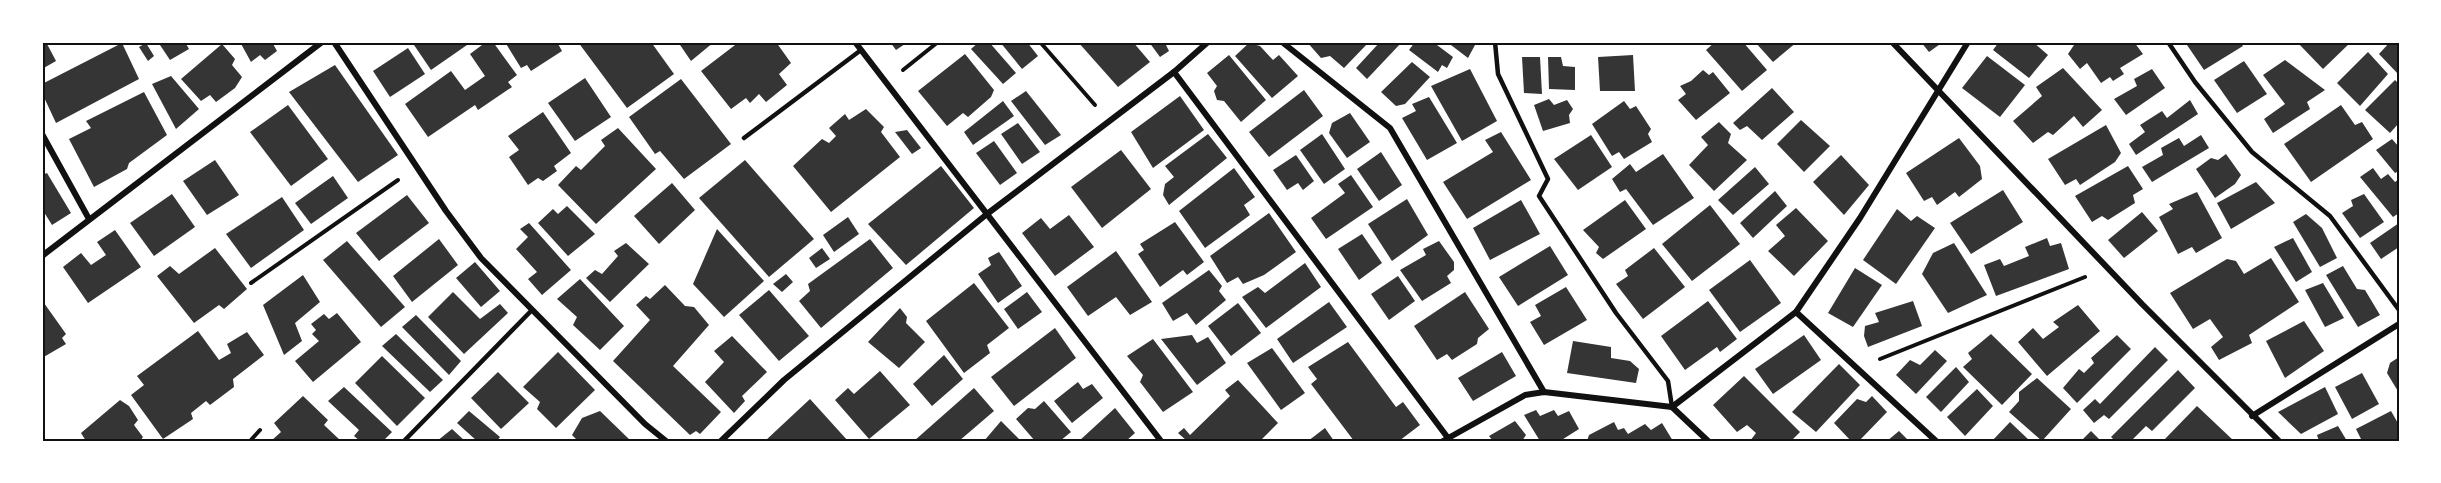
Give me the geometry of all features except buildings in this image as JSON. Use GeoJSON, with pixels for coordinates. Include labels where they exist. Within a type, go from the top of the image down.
{"type":"FeatureCollection","features":[{"type":"Feature","properties":{"kind":"street"},"geometry":{"type":"LineString","coordinates":[[42,256],[322,42]]}},
{"type":"Feature","properties":{"kind":"street"},"geometry":{"type":"LineString","coordinates":[[334,42],[481,258],[645,424],[666,441]]}},
{"type":"Feature","properties":{"kind":"street"},"geometry":{"type":"LineString","coordinates":[[855,42],[1161,441]]}},
{"type":"Feature","properties":{"kind":"street"},"geometry":{"type":"LineString","coordinates":[[721,441],[784,380],[987,214],[1174,72],[1208,42]]}},
{"type":"Feature","properties":{"kind":"street"},"geometry":{"type":"LineString","coordinates":[[1282,42],[1390,128],[1544,392]]}},
{"type":"Feature","properties":{"kind":"street"},"geometry":{"type":"LineString","coordinates":[[1892,42],[2107,268],[2279,441]]}},
{"type":"Feature","properties":{"kind":"street"},"geometry":{"type":"LineString","coordinates":[[1672,407],[1796,312],[1860,218],[1936,90],[1968,42]]}},
{"type":"Feature","properties":{"kind":"street"},"geometry":{"type":"LineString","coordinates":[[1174,72],[1445,439],[1524,395],[1544,392],[1672,407],[1708,441]]}},
{"type":"Feature","properties":{"kind":"street"},"geometry":{"type":"LineString","coordinates":[[42,134],[89,219]]}},
{"type":"Feature","properties":{"kind":"street"},"geometry":{"type":"LineString","coordinates":[[1796,312],[1936,441]]}},
{"type":"Feature","properties":{"kind":"street"},"geometry":{"type":"LineString","coordinates":[[2252,416],[2399,324]]}},
{"type":"Feature","properties":{"kind":"lane"},"geometry":{"type":"LineString","coordinates":[[1495,42],[1498,74],[1548,179],[1539,196],[1616,313],[1668,381],[1672,407]]}},
{"type":"Feature","properties":{"kind":"lane"},"geometry":{"type":"LineString","coordinates":[[2168,42],[2195,82],[2252,152],[2330,216],[2399,310]]}},
{"type":"Feature","properties":{"kind":"lane"},"geometry":{"type":"LineString","coordinates":[[744,138],[861,50]]}},
{"type":"Feature","properties":{"kind":"lane"},"geometry":{"type":"LineString","coordinates":[[404,441],[531,311]]}},
{"type":"Feature","properties":{"kind":"path"},"geometry":{"type":"LineString","coordinates":[[887,84],[938,42]]}},
{"type":"Feature","properties":{"kind":"path"},"geometry":{"type":"LineString","coordinates":[[1040,42],[1110,121]]}},
{"type":"Feature","properties":{"kind":"path"},"geometry":{"type":"LineString","coordinates":[[251,283],[417,167]]}},
{"type":"Feature","properties":{"kind":"path"},"geometry":{"type":"LineString","coordinates":[[1857,368],[2107,268]]}},
{"type":"Feature","properties":{"kind":"path"},"geometry":{"type":"LineString","coordinates":[[250,441],[260,430]]}}]}
